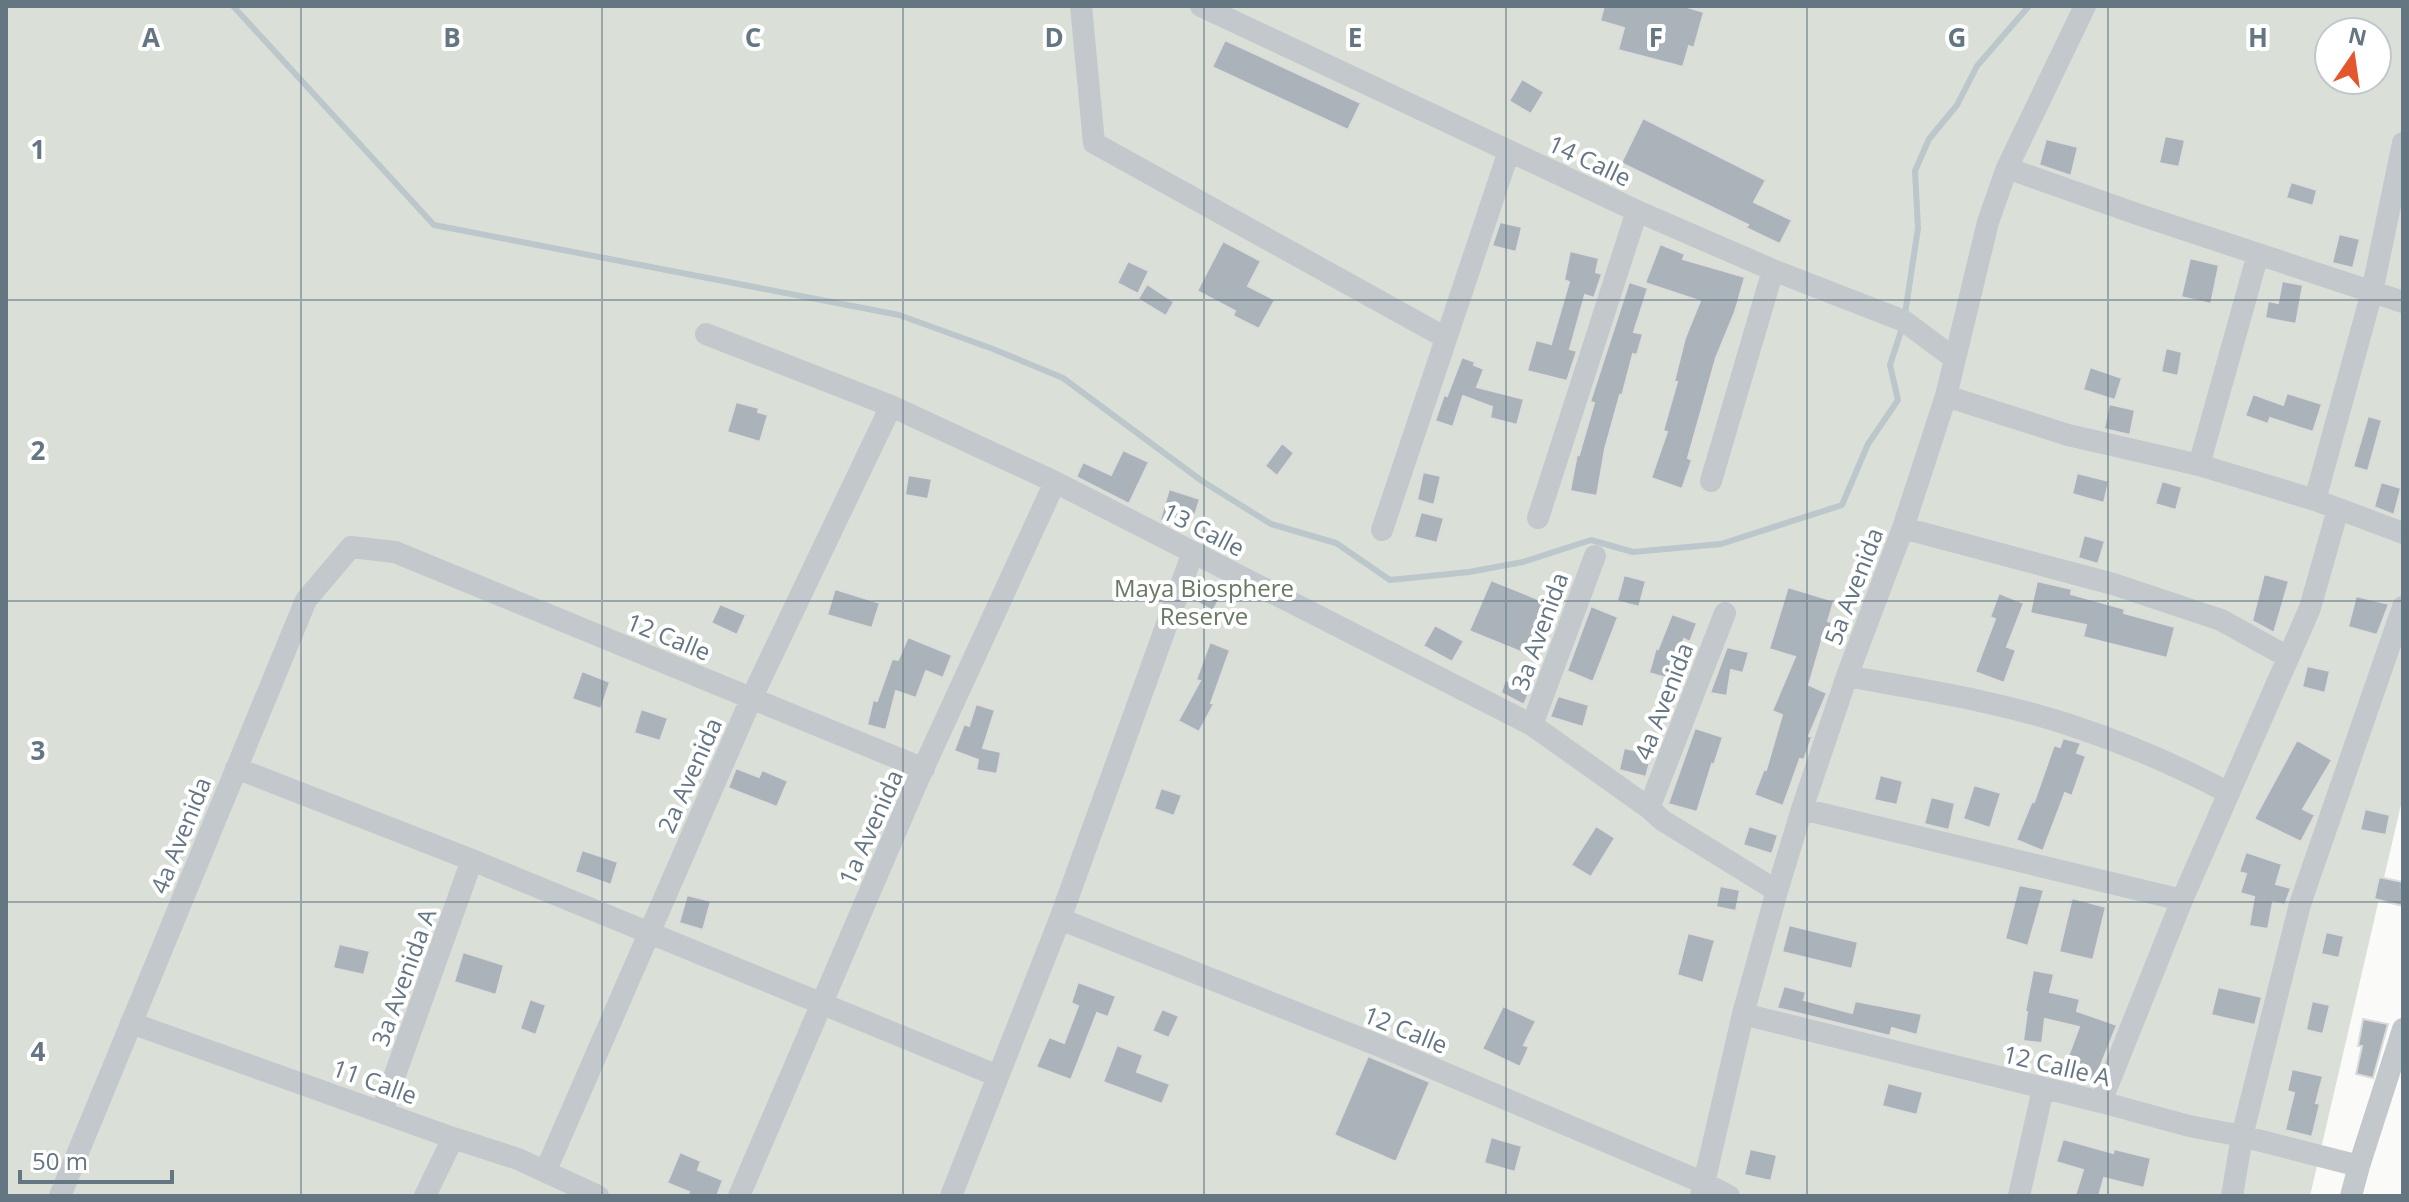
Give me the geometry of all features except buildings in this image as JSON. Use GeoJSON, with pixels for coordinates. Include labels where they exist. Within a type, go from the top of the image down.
{"type":"FeatureCollection","features":[{"type":"Feature","properties":{"kind":"street"},"geometry":{"type":"LineString","coordinates":[[1081,6],[1094,143],[1446,338]]}},
{"type":"Feature","properties":{"kind":"street","name":"14 Calle"},"geometry":{"type":"LineString","coordinates":[[1201,6],[1637,211],[1773,270],[1904,321],[1955,359]]}},
{"type":"Feature","properties":{"kind":"street","name":"5a Avenida"},"geometry":{"type":"LineString","coordinates":[[1703,1190],[1743,1014],[1777,891],[1847,676],[1903,528],[1946,396],[1988,222],[2007,168],[2085,6]]}},
{"type":"Feature","properties":{"kind":"street"},"geometry":{"type":"LineString","coordinates":[[2315,500],[2372,292],[2403,143]]}},
{"type":"Feature","properties":{"kind":"street"},"geometry":{"type":"LineString","coordinates":[[1382,530],[1509,151]]}},
{"type":"Feature","properties":{"kind":"street"},"geometry":{"type":"LineString","coordinates":[[2007,168],[2403,302]]}},
{"type":"Feature","properties":{"kind":"street"},"geometry":{"type":"LineString","coordinates":[[1538,518],[1637,211]]}},
{"type":"Feature","properties":{"kind":"street"},"geometry":{"type":"LineString","coordinates":[[2199,465],[2258,254]]}},
{"type":"Feature","properties":{"kind":"street"},"geometry":{"type":"LineString","coordinates":[[1711,481],[1773,270]]}},
{"type":"Feature","properties":{"kind":"street","name":"13 Calle"},"geometry":{"type":"LineString","coordinates":[[706,334],[891,406],[1055,482],[1532,725],[1662,820],[1777,891]]}},
{"type":"Feature","properties":{"kind":"street"},"geometry":{"type":"LineString","coordinates":[[1946,396],[2068,435],[2199,465],[2315,500],[2403,533]]}},
{"type":"Feature","properties":{"kind":"street","name":"2a Avenida"},"geometry":{"type":"LineString","coordinates":[[546,1170],[752,697],[891,406]]}},
{"type":"Feature","properties":{"kind":"street","name":"1a Avenida"},"geometry":{"type":"LineString","coordinates":[[739,1196],[924,769],[1055,482]]}},
{"type":"Feature","properties":{"kind":"street"},"geometry":{"type":"LineString","coordinates":[[2101,1102],[2182,900],[2310,608],[2338,509]]}},
{"type":"Feature","properties":{"kind":"street"},"geometry":{"type":"LineString","coordinates":[[1903,528],[2113,584],[2208,615],[2288,657]]}},
{"type":"Feature","properties":{"kind":"street","name":"4a Avenida"},"geometry":{"type":"LineString","coordinates":[[60,1196],[306,600],[351,547],[395,552]]}},
{"type":"Feature","properties":{"kind":"street","name":"12 Calle"},"geometry":{"type":"LineString","coordinates":[[395,552],[924,769]]}},
{"type":"Feature","properties":{"kind":"street"},"geometry":{"type":"LineString","coordinates":[[951,1196],[1060,919],[1193,552]]}},
{"type":"Feature","properties":{"kind":"street","name":"3a Avenida"},"geometry":{"type":"LineString","coordinates":[[1532,725],[1595,556]]}},
{"type":"Feature","properties":{"kind":"street"},"geometry":{"type":"LineString","coordinates":[[2232,1196],[2242,1136],[2300,904],[2403,607]]}},
{"type":"Feature","properties":{"kind":"street","name":"4a Avenida"},"geometry":{"type":"LineString","coordinates":[[1649,808],[1725,613]]}},
{"type":"Feature","properties":{"kind":"street"},"geometry":{"type":"LineString","coordinates":[[1847,676],[1962,697],[2069,725],[2181,768],[2229,793]]}},
{"type":"Feature","properties":{"kind":"street"},"geometry":{"type":"LineString","coordinates":[[236,768],[472,860],[998,1076]]}},
{"type":"Feature","properties":{"kind":"street"},"geometry":{"type":"LineString","coordinates":[[1802,809],[2182,900]]}},
{"type":"Feature","properties":{"kind":"street","name":"3a Avenida A"},"geometry":{"type":"LineString","coordinates":[[382,1111],[472,860]]}},
{"type":"Feature","properties":{"kind":"street","name":"12 Calle"},"geometry":{"type":"LineString","coordinates":[[1060,919],[1385,1048],[1703,1190],[1729,1196]]}},
{"type":"Feature","properties":{"kind":"street","name":"12 Calle A"},"geometry":{"type":"LineString","coordinates":[[1743,1014],[2359,1166]]}},
{"type":"Feature","properties":{"kind":"street","name":"11 Calle"},"geometry":{"type":"LineString","coordinates":[[131,1023],[546,1170],[598,1196]]}},
{"type":"Feature","properties":{"kind":"street"},"geometry":{"type":"LineString","coordinates":[[2351,1196],[2403,1029]]}},
{"type":"Feature","properties":{"kind":"street"},"geometry":{"type":"LineString","coordinates":[[2019,1196],[2043,1089]]}},
{"type":"Feature","properties":{"kind":"street"},"geometry":{"type":"LineString","coordinates":[[425,1196],[453,1138]]}},
{"type":"Feature","properties":{"kind":"green space","name":"Maya Biosphere Reserve"},"geometry":{"type":"Polygon","coordinates":[[[6,6],[2403,6],[2403,796],[2310,1196],[6,1196],[6,6]]]}},
{"type":"Feature","properties":{"kind":"waterway"},"geometry":{"type":"LineString","coordinates":[[233,6],[434,225],[899,315],[993,349],[1063,378],[1202,481],[1271,524],[1336,543],[1390,580],[1469,572],[1523,562],[1591,540],[1633,552],[1721,544],[1842,505],[1868,444],[1898,400],[1890,365],[1903,325]]}},
{"type":"Feature","properties":{"kind":"waterway"},"geometry":{"type":"LineString","coordinates":[[1905,314],[1918,228],[1915,171],[1929,139],[1957,105],[1977,66],[2029,6]]}}]}
